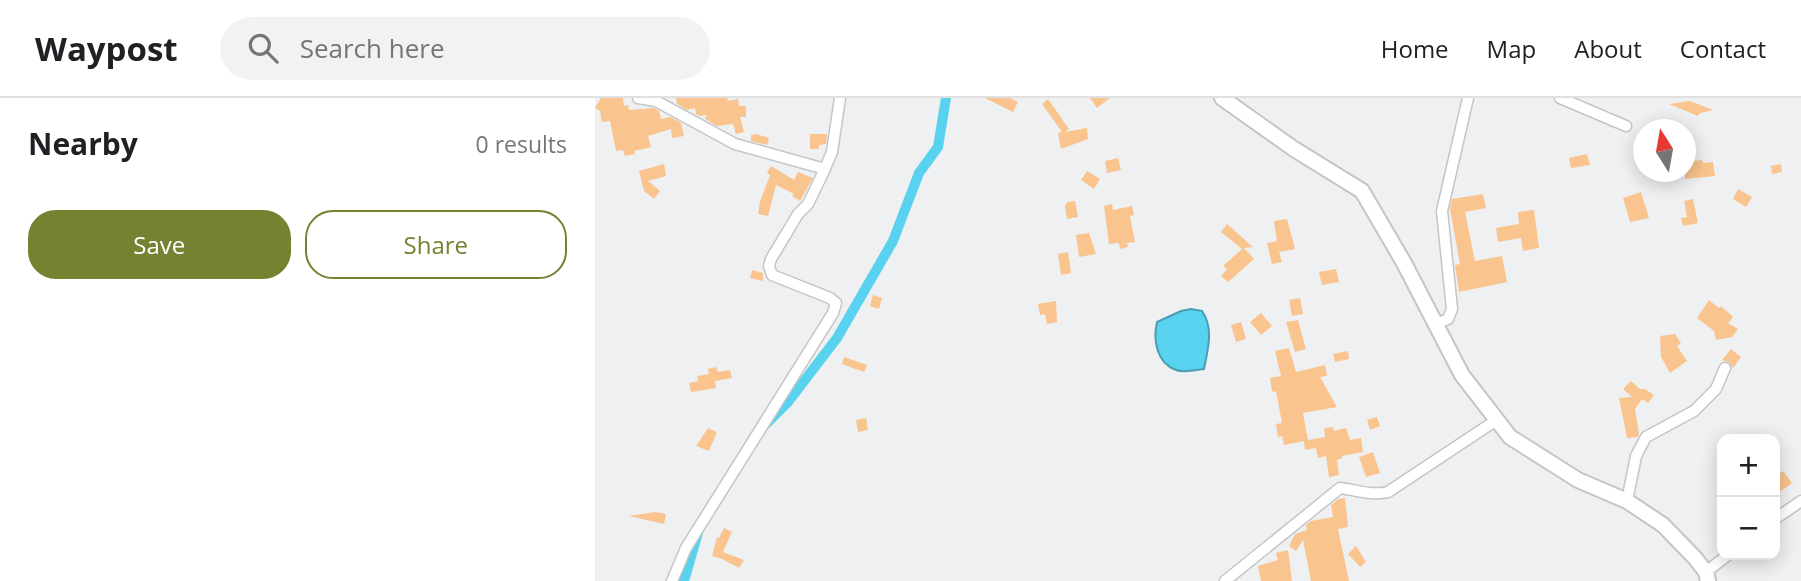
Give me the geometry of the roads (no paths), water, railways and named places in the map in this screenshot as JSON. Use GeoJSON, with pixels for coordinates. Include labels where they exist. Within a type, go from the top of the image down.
{"type":"FeatureCollection","features":[{"type":"Feature","properties":{"kind":"street"},"geometry":{"type":"LineString","coordinates":[[638,98],[656,101],[735,144],[825,169]]}},
{"type":"Feature","properties":{"kind":"street"},"geometry":{"type":"LineString","coordinates":[[672,581],[686,548],[833,313],[836,303],[830,298],[772,275],[769,266],[798,214],[808,204],[825,169],[832,152],[840,98]]}},
{"type":"Feature","properties":{"kind":"street"},"geometry":{"type":"LineString","coordinates":[[1222,98],[1294,149],[1362,191],[1404,263],[1462,375],[1510,437],[1578,480],[1627,501],[1663,525],[1695,558],[1707,577],[1723,560]]}},
{"type":"Feature","properties":{"kind":"street"},"geometry":{"type":"LineString","coordinates":[[1436,324],[1448,319],[1452,309],[1442,211],[1468,98]]}},
{"type":"Feature","properties":{"kind":"street"},"geometry":{"type":"LineString","coordinates":[[1560,98],[1626,126]]}},
{"type":"Feature","properties":{"kind":"street"},"geometry":{"type":"LineString","coordinates":[[1627,501],[1636,456],[1646,437],[1694,411],[1716,389],[1725,368]]}},
{"type":"Feature","properties":{"kind":"street"},"geometry":{"type":"LineString","coordinates":[[1225,581],[1340,488],[1374,495],[1388,492],[1495,421]]}},
{"type":"Feature","properties":{"kind":"street"},"geometry":{"type":"LineString","coordinates":[[1780,516],[1801,501]]}},
{"type":"Feature","properties":{"kind":"water"},"geometry":{"type":"Polygon","coordinates":[[[1191,309],[1202,311],[1206,318],[1209,332],[1207,354],[1204,369],[1179,371],[1169,367],[1157,350],[1157,322],[1191,309]]]}},
{"type":"Feature","properties":{"kind":"waterway"},"geometry":{"type":"LineString","coordinates":[[766,424],[788,402],[837,338],[893,241],[919,173],[938,147],[946,98]]}},
{"type":"Feature","properties":{"kind":"waterway"},"geometry":{"type":"LineString","coordinates":[[684,581],[699,529]]}}]}
